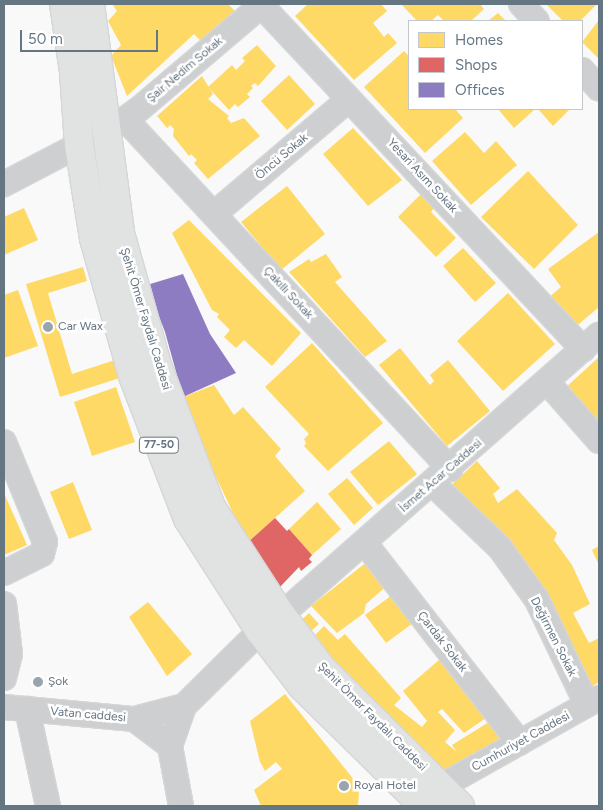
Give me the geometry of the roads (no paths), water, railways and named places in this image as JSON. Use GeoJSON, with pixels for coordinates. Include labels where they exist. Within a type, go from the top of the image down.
{"type":"FeatureCollection","features":[{"type":"Feature","properties":{"kind":"main road","name":"Şehit Ömer Faydalı Caddesi"},"geometry":{"type":"LineString","coordinates":[[64,4],[74,72],[79,145],[94,239],[133,376],[188,519],[271,623],[322,669],[442,786],[460,806]]}},
{"type":"Feature","properties":{"kind":"main road","name":"Şehit Ömer Faydalı Caddesi"},"geometry":{"type":"LineString","coordinates":[[90,4],[115,126],[120,233],[158,368],[211,507],[302,686],[416,804]]}},
{"type":"Feature","properties":{"kind":"street","name":"Şair Nedim Sokak"},"geometry":{"type":"LineString","coordinates":[[115,126],[261,4]]}},
{"type":"Feature","properties":{"kind":"street","name":"Yesari Asım Sokak"},"geometry":{"type":"LineString","coordinates":[[261,4],[350,100],[591,342]]}},
{"type":"Feature","properties":{"kind":"street"},"geometry":{"type":"LineString","coordinates":[[521,4],[536,20]]}},
{"type":"Feature","properties":{"kind":"street"},"geometry":{"type":"LineString","coordinates":[[583,71],[599,89]]}},
{"type":"Feature","properties":{"kind":"street","name":"Öncü Sokak"},"geometry":{"type":"LineString","coordinates":[[214,214],[350,100]]}},
{"type":"Feature","properties":{"kind":"street","name":"Çakıllı Sokak"},"geometry":{"type":"LineString","coordinates":[[115,126],[214,214],[442,476]]}},
{"type":"Feature","properties":{"kind":"street"},"geometry":{"type":"LineString","coordinates":[[4,184],[79,145]]}},
{"type":"Feature","properties":{"kind":"street","name":"İsmet Acar Caddesi"},"geometry":{"type":"LineString","coordinates":[[271,623],[548,383],[591,342]]}},
{"type":"Feature","properties":{"kind":"street"},"geometry":{"type":"LineString","coordinates":[[548,383],[599,440]]}},
{"type":"Feature","properties":{"kind":"street"},"geometry":{"type":"LineString","coordinates":[[4,442],[45,542],[42,554],[31,562],[4,573]]}},
{"type":"Feature","properties":{"kind":"street","name":"Değirmen Sokak"},"geometry":{"type":"LineString","coordinates":[[442,476],[500,548],[537,600],[593,702]]}},
{"type":"Feature","properties":{"kind":"street","name":"Çardak Sokak"},"geometry":{"type":"LineString","coordinates":[[364,542],[520,742]]}},
{"type":"Feature","properties":{"kind":"street"},"geometry":{"type":"LineString","coordinates":[[4,604],[10,654],[4,678]]}},
{"type":"Feature","properties":{"kind":"street"},"geometry":{"type":"LineString","coordinates":[[181,806],[170,746],[184,706],[271,623]]}},
{"type":"Feature","properties":{"kind":"street","name":"Cumhuriyet Caddesi"},"geometry":{"type":"LineString","coordinates":[[416,804],[442,786],[593,702]]}},
{"type":"Feature","properties":{"kind":"street","name":"Vatan caddesi"},"geometry":{"type":"LineString","coordinates":[[4,707],[134,719],[184,706]]}},
{"type":"Feature","properties":{"kind":"street"},"geometry":{"type":"LineString","coordinates":[[27,709],[48,806]]}},
{"type":"Feature","properties":{"kind":"street"},"geometry":{"type":"LineString","coordinates":[[134,719],[170,746]]}},
{"type":"Feature","properties":{"kind":"place","name":"Car Wax"},"geometry":{"type":"Point","coordinates":[48,327]}},
{"type":"Feature","properties":{"kind":"place","name":"Şok"},"geometry":{"type":"Point","coordinates":[38,682]}},
{"type":"Feature","properties":{"kind":"place","name":"Royal Hotel"},"geometry":{"type":"Point","coordinates":[344,786]}}]}
